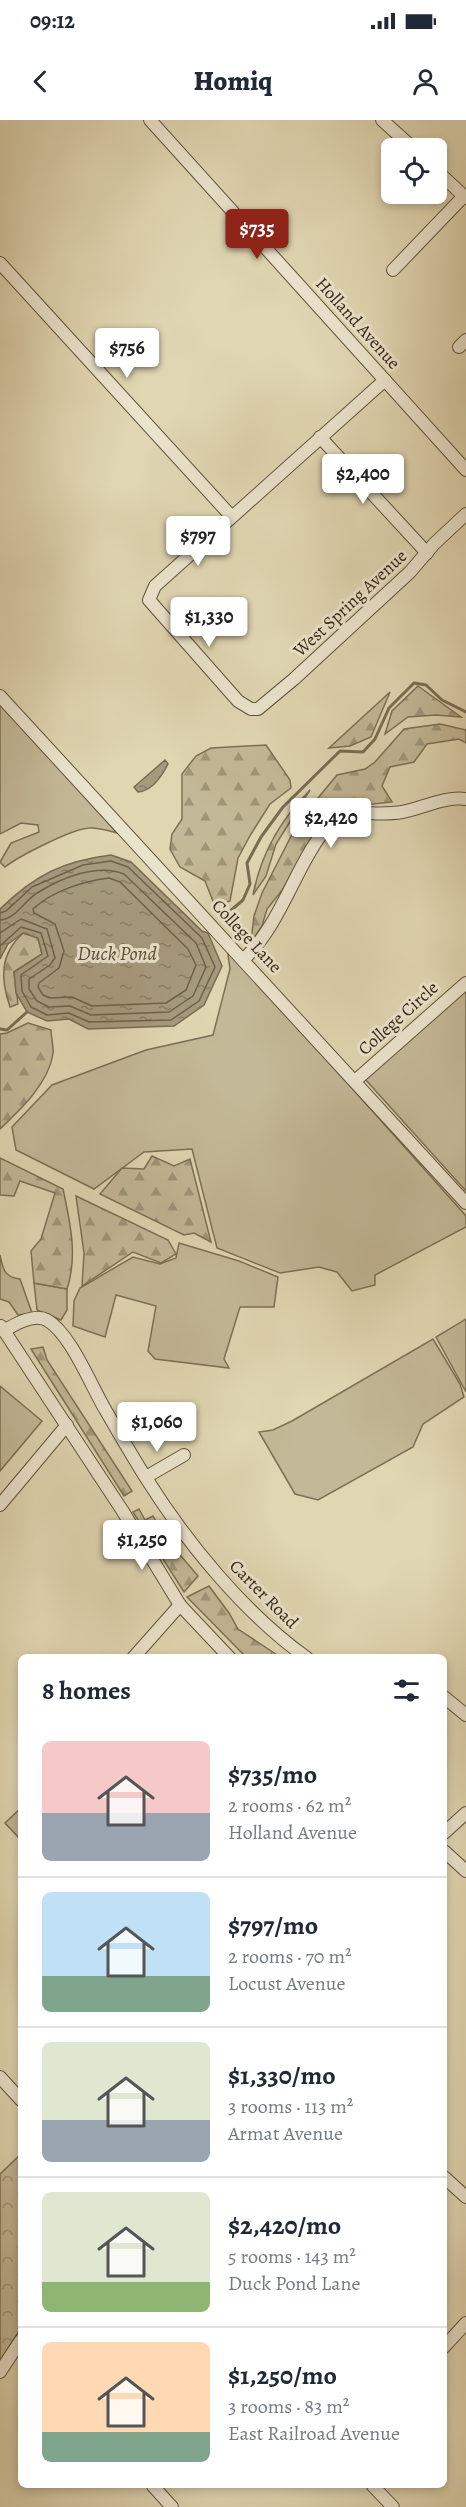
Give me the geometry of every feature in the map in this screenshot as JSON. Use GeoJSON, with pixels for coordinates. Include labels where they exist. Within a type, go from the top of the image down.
{"type":"FeatureCollection","features":[{"type":"Feature","properties":{"kind":"street","name":"Holland Avenue"},"geometry":{"type":"LineString","coordinates":[[150,120],[466,468]]}},
{"type":"Feature","properties":{"kind":"street"},"geometry":{"type":"LineString","coordinates":[[382,120],[402,138]]}},
{"type":"Feature","properties":{"kind":"street"},"geometry":{"type":"LineString","coordinates":[[393,270],[465,197],[447,180]]}},
{"type":"Feature","properties":{"kind":"street"},"geometry":{"type":"LineString","coordinates":[[0,263],[228,519],[385,380]]}},
{"type":"Feature","properties":{"kind":"street"},"geometry":{"type":"LineString","coordinates":[[320,437],[427,553]]}},
{"type":"Feature","properties":{"kind":"street","name":"West Spring Avenue"},"geometry":{"type":"LineString","coordinates":[[228,519],[155,586],[149,596],[151,605],[225,688],[237,701],[251,709],[264,705],[294,680],[466,514]]}},
{"type":"Feature","properties":{"kind":"street","name":"College Lane"},"geometry":{"type":"LineString","coordinates":[[0,696],[466,1203]]}},
{"type":"Feature","properties":{"kind":"street"},"geometry":{"type":"LineString","coordinates":[[244,959],[262,939],[299,873],[333,820],[342,815],[401,812],[448,799],[466,799]]}},
{"type":"Feature","properties":{"kind":"street","name":"College Circle"},"geometry":{"type":"LineString","coordinates":[[355,1081],[466,983]]}},
{"type":"Feature","properties":{"kind":"street","name":"Carter Road"},"geometry":{"type":"LineString","coordinates":[[2,1328],[35,1317],[47,1320],[61,1331],[146,1477],[178,1527],[207,1562],[290,1646],[301,1654]]}},
{"type":"Feature","properties":{"kind":"street"},"geometry":{"type":"LineString","coordinates":[[2,1328],[67,1425],[180,1605],[226,1654]]}},
{"type":"Feature","properties":{"kind":"street"},"geometry":{"type":"LineString","coordinates":[[0,1505],[67,1425]]}},
{"type":"Feature","properties":{"kind":"street"},"geometry":{"type":"LineString","coordinates":[[146,1477],[184,1455]]}},
{"type":"Feature","properties":{"kind":"street"},"geometry":{"type":"LineString","coordinates":[[137,1654],[180,1605]]}},
{"type":"Feature","properties":{"kind":"street"},"geometry":{"type":"LineString","coordinates":[[447,1699],[466,1715]]}},
{"type":"Feature","properties":{"kind":"street"},"geometry":{"type":"LineString","coordinates":[[447,1830],[466,1814]]}},
{"type":"Feature","properties":{"kind":"street"},"geometry":{"type":"LineString","coordinates":[[447,1854],[466,1871]]}},
{"type":"Feature","properties":{"kind":"street"},"geometry":{"type":"LineString","coordinates":[[0,2077],[18,2097]]}},
{"type":"Feature","properties":{"kind":"street"},"geometry":{"type":"LineString","coordinates":[[447,2180],[466,2197]]}},
{"type":"Feature","properties":{"kind":"street"},"geometry":{"type":"LineString","coordinates":[[447,2344],[466,2323]]}},
{"type":"Feature","properties":{"kind":"street"},"geometry":{"type":"LineString","coordinates":[[0,2372],[18,2345]]}},
{"type":"Feature","properties":{"kind":"street"},"geometry":{"type":"LineString","coordinates":[[155,2488],[172,2507]]}},
{"type":"Feature","properties":{"kind":"street"},"geometry":{"type":"LineString","coordinates":[[376,2488],[393,2507]]}},
{"type":"Feature","properties":{"kind":"green space"},"geometry":{"type":"Polygon","coordinates":[[[418,686],[461,717],[436,715],[408,717],[385,734],[392,711],[418,686]]]}},
{"type":"Feature","properties":{"kind":"green space"},"geometry":{"type":"Polygon","coordinates":[[[390,692],[371,737],[350,746],[329,748],[390,692]]]}},
{"type":"Feature","properties":{"kind":"green space"},"geometry":{"type":"Polygon","coordinates":[[[0,703],[117,833],[89,828],[46,844],[5,867],[0,862],[11,843],[39,832],[38,825],[21,823],[0,834],[0,703]]]}},
{"type":"Feature","properties":{"kind":"green space"},"geometry":{"type":"Polygon","coordinates":[[[440,724],[466,730],[466,743],[459,739],[427,744],[414,762],[390,767],[382,786],[392,802],[336,808],[321,820],[283,889],[267,909],[262,926],[251,942],[254,916],[262,893],[299,821],[337,775],[365,769],[375,762],[404,729],[440,724]]]}},
{"type":"Feature","properties":{"kind":"green space"},"geometry":{"type":"Polygon","coordinates":[[[266,745],[290,780],[291,788],[270,804],[238,858],[230,901],[215,906],[205,881],[180,867],[170,849],[172,834],[182,819],[182,774],[196,756],[211,748],[266,745]]]}},
{"type":"Feature","properties":{"kind":"green space"},"geometry":{"type":"Polygon","coordinates":[[[310,790],[276,844],[266,876],[253,895],[261,865],[273,838],[299,801],[310,790]]]}},
{"type":"Feature","properties":{"kind":"green space"},"geometry":{"type":"Polygon","coordinates":[[[23,933],[38,938],[42,954],[14,972],[18,1004],[10,1007],[5,986],[4,967],[10,949],[23,933]]]}},
{"type":"Feature","properties":{"kind":"green space"},"geometry":{"type":"Polygon","coordinates":[[[227,948],[466,1216],[466,1227],[375,1275],[375,1285],[352,1291],[337,1272],[319,1267],[280,1273],[217,1248],[192,1149],[144,1152],[94,1189],[16,1150],[12,1127],[52,1085],[146,1050],[213,1035],[230,969],[227,948]]]}},
{"type":"Feature","properties":{"kind":"green space"},"geometry":{"type":"Polygon","coordinates":[[[466,987],[466,1191],[365,1079],[466,987]]]}},
{"type":"Feature","properties":{"kind":"green space"},"geometry":{"type":"Polygon","coordinates":[[[28,1023],[51,1030],[53,1051],[50,1065],[40,1086],[0,1129],[0,1034],[28,1023]]]}},
{"type":"Feature","properties":{"kind":"green space"},"geometry":{"type":"Polygon","coordinates":[[[152,1156],[174,1166],[190,1159],[211,1242],[194,1233],[184,1235],[100,1194],[122,1168],[144,1169],[152,1156]]]}},
{"type":"Feature","properties":{"kind":"green space"},"geometry":{"type":"Polygon","coordinates":[[[0,1158],[63,1189],[72,1252],[67,1289],[34,1283],[31,1251],[41,1239],[55,1193],[20,1181],[14,1196],[0,1195],[0,1158]]]}},
{"type":"Feature","properties":{"kind":"green space"},"geometry":{"type":"Polygon","coordinates":[[[76,1196],[168,1240],[176,1254],[161,1263],[133,1252],[82,1286],[84,1253],[76,1196]]]}},
{"type":"Feature","properties":{"kind":"green space"},"geometry":{"type":"Polygon","coordinates":[[[179,1243],[239,1261],[278,1277],[274,1307],[240,1307],[224,1359],[229,1368],[155,1359],[148,1351],[156,1306],[116,1295],[105,1337],[73,1326],[74,1301],[80,1288],[133,1257],[160,1264],[176,1258],[179,1243]]]}},
{"type":"Feature","properties":{"kind":"green space"},"geometry":{"type":"Polygon","coordinates":[[[0,1255],[7,1274],[20,1279],[32,1313],[18,1315],[9,1302],[0,1299],[0,1255]]]}},
{"type":"Feature","properties":{"kind":"green space"},"geometry":{"type":"Polygon","coordinates":[[[34,1283],[67,1289],[67,1310],[61,1320],[37,1310],[34,1283]]]}},
{"type":"Feature","properties":{"kind":"green space"},"geometry":{"type":"Polygon","coordinates":[[[466,1319],[466,1392],[436,1337],[466,1319]]]}},
{"type":"Feature","properties":{"kind":"green space"},"geometry":{"type":"Polygon","coordinates":[[[433,1339],[460,1384],[464,1397],[423,1424],[413,1447],[318,1500],[295,1494],[259,1432],[273,1430],[292,1421],[433,1339]]]}},
{"type":"Feature","properties":{"kind":"green space"},"geometry":{"type":"Polygon","coordinates":[[[43,1347],[47,1360],[132,1491],[124,1496],[31,1349],[43,1347]]]}},
{"type":"Feature","properties":{"kind":"green space"},"geometry":{"type":"Polygon","coordinates":[[[0,1386],[42,1421],[0,1471],[0,1386]]]}},
{"type":"Feature","properties":{"kind":"green space"},"geometry":{"type":"Polygon","coordinates":[[[139,1509],[145,1520],[153,1516],[164,1536],[198,1576],[184,1592],[133,1512],[139,1509]]]}},
{"type":"Feature","properties":{"kind":"green space"},"geometry":{"type":"Polygon","coordinates":[[[209,1586],[238,1629],[276,1654],[243,1654],[187,1597],[209,1586]]]}},
{"type":"Feature","properties":{"kind":"green space"},"geometry":{"type":"Polygon","coordinates":[[[18,1811],[18,1837],[5,1823],[18,1811]]]}},
{"type":"Feature","properties":{"kind":"green space"},"geometry":{"type":"Polygon","coordinates":[[[18,2157],[18,2333],[0,2361],[0,2174],[18,2157]]]}},
{"type":"Feature","properties":{"kind":"water"},"geometry":{"type":"Polygon","coordinates":[[[165,760],[168,764],[156,782],[148,789],[138,792],[134,787],[165,760]]]}},
{"type":"Feature","properties":{"kind":"water","name":"Duck Pond"},"geometry":{"type":"Polygon","coordinates":[[[111,855],[131,862],[202,931],[208,933],[222,966],[204,1005],[174,1026],[88,1029],[69,1019],[47,1021],[27,1012],[16,993],[14,972],[42,954],[38,938],[23,933],[8,944],[0,959],[0,909],[25,887],[51,872],[78,861],[111,855]]]}},
{"type":"Feature","properties":{"kind":"waterway"},"geometry":{"type":"LineString","coordinates":[[222,918],[243,900],[250,884],[247,863],[261,837],[283,807],[340,751],[363,752],[375,739],[389,708],[414,683],[426,685],[442,700],[466,712]]}},
{"type":"Feature","properties":{"kind":"waterway"},"geometry":{"type":"LineString","coordinates":[[0,1029],[7,1030],[27,1012]]}}]}
